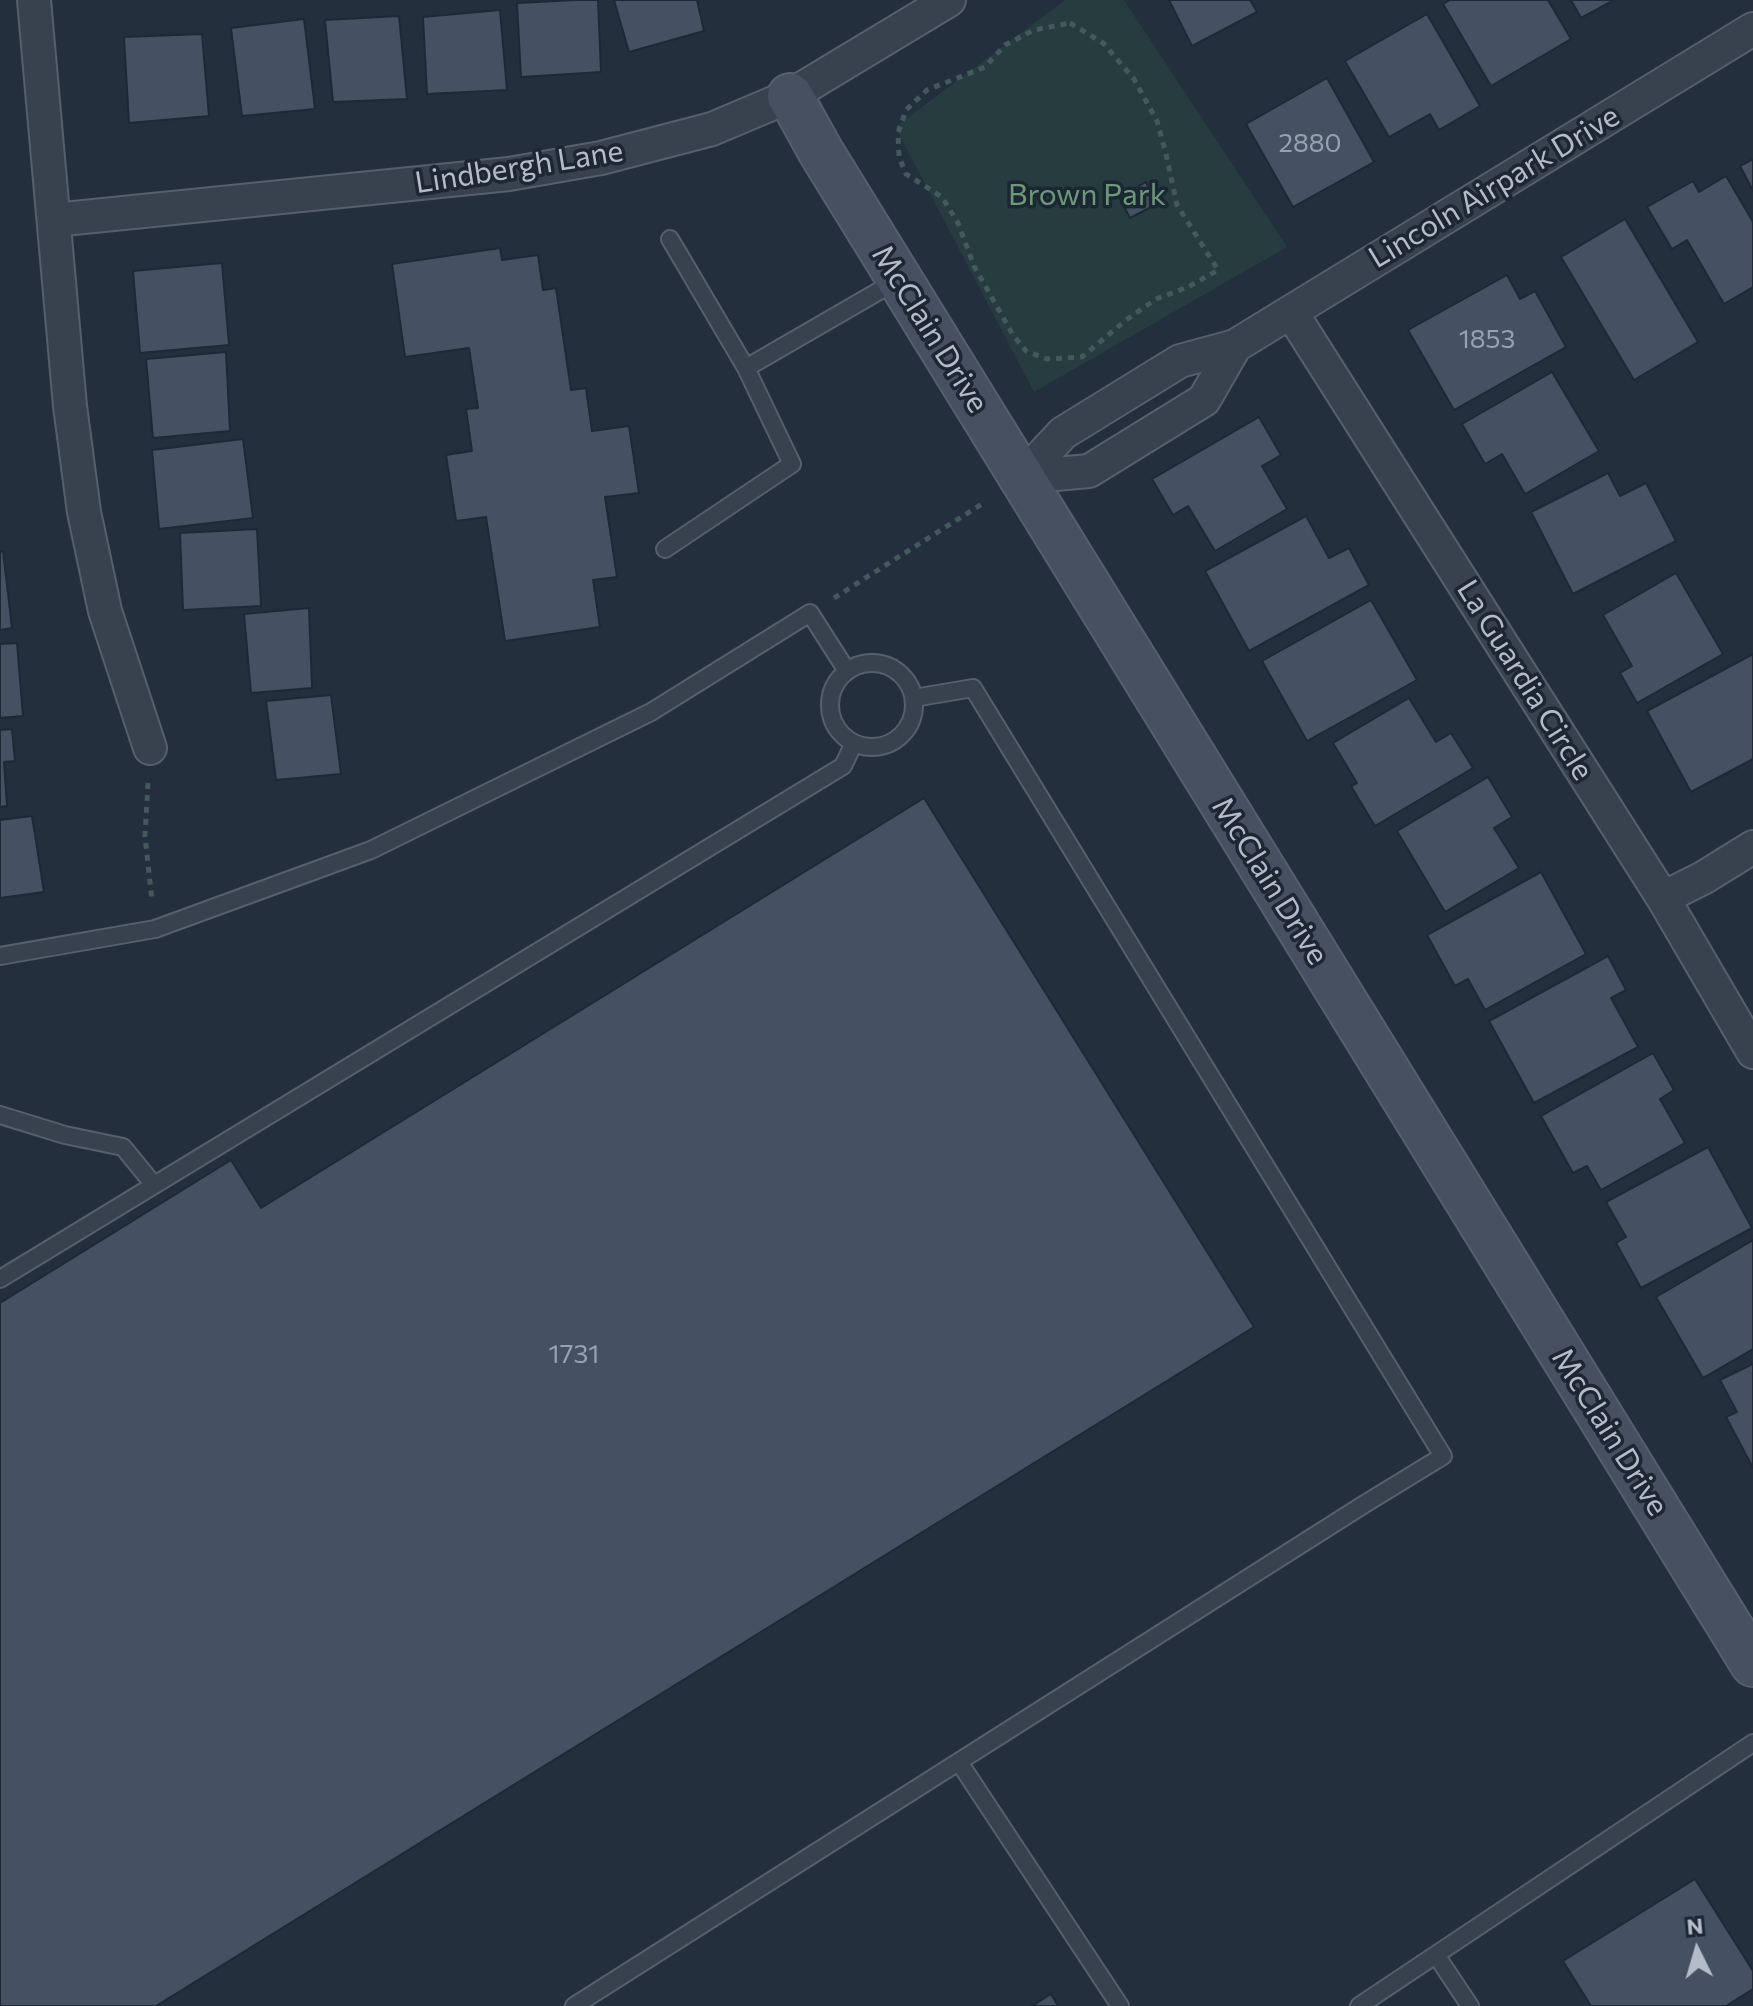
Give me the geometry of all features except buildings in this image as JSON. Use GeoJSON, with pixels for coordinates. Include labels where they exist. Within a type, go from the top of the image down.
{"type":"FeatureCollection","features":[{"type":"Feature","properties":{"kind":"street"},"geometry":{"type":"LineString","coordinates":[[34,0],[70,406],[84,512],[105,611],[150,748]]}},
{"type":"Feature","properties":{"kind":"street","name":"Lindbergh Lane"},"geometry":{"type":"LineString","coordinates":[[54,220],[509,174],[601,158],[712,129],[790,96],[949,0]]}},
{"type":"Feature","properties":{"kind":"street","name":"Lincoln Airpark Drive"},"geometry":{"type":"LineString","coordinates":[[1022,477],[1063,433],[1180,361],[1235,346],[1753,29]]}},
{"type":"Feature","properties":{"kind":"street","name":"McClain Drive"},"geometry":{"type":"LineString","coordinates":[[790,96],[821,152],[1753,1664]]}},
{"type":"Feature","properties":{"kind":"street","name":"La Guardia Circle"},"geometry":{"type":"LineString","coordinates":[[1291,312],[1663,898],[1753,1052]]}},
{"type":"Feature","properties":{"kind":"street","name":"Lincoln Airpark Drive"},"geometry":{"type":"LineString","coordinates":[[1022,477],[1089,471],[1204,400],[1235,346]]}},
{"type":"Feature","properties":{"kind":"street"},"geometry":{"type":"LineString","coordinates":[[1663,898],[1753,847]]}},
{"type":"Feature","properties":{"kind":"lane"},"geometry":{"type":"LineString","coordinates":[[665,549],[792,464],[746,368],[670,239]]}},
{"type":"Feature","properties":{"kind":"lane"},"geometry":{"type":"LineString","coordinates":[[746,368],[899,279]]}},
{"type":"Feature","properties":{"kind":"lane"},"geometry":{"type":"LineString","coordinates":[[0,956],[155,929],[371,850],[651,712],[810,613],[847,671]]}},
{"type":"Feature","properties":{"kind":"lane"},"geometry":{"type":"LineString","coordinates":[[875,663],[901,674],[914,698],[915,712],[911,724],[892,743],[866,747],[854,743],[842,735],[833,723],[831,694],[837,681],[847,671],[861,665],[875,663]]}},
{"type":"Feature","properties":{"kind":"lane"},"geometry":{"type":"LineString","coordinates":[[574,2006],[1443,1456],[973,688],[914,698]]}},
{"type":"Feature","properties":{"kind":"lane"},"geometry":{"type":"LineString","coordinates":[[0,1279],[843,766],[854,743]]}},
{"type":"Feature","properties":{"kind":"lane"},"geometry":{"type":"LineString","coordinates":[[0,1115],[65,1135],[123,1147],[154,1185]]}},
{"type":"Feature","properties":{"kind":"lane"},"geometry":{"type":"LineString","coordinates":[[1359,2006],[1753,1743]]}},
{"type":"Feature","properties":{"kind":"lane"},"geometry":{"type":"LineString","coordinates":[[959,1762],[1120,2006]]}},
{"type":"Feature","properties":{"kind":"lane"},"geometry":{"type":"LineString","coordinates":[[1436,1955],[1470,2006]]}},
{"type":"Feature","properties":{"kind":"path"},"geometry":{"type":"LineString","coordinates":[[1070,23],[1103,43],[1134,79],[1157,121],[1177,205],[1218,270],[1188,287],[1156,299],[1082,357],[1047,359],[1026,351],[1013,335],[974,266],[958,223],[942,197],[906,174],[899,157],[898,133],[906,110],[927,90],[985,67],[1005,45],[1034,30],[1070,23]]}},
{"type":"Feature","properties":{"kind":"path"},"geometry":{"type":"LineString","coordinates":[[810,613],[1022,477]]}},
{"type":"Feature","properties":{"kind":"path"},"geometry":{"type":"LineString","coordinates":[[150,748],[145,836],[155,929]]}},
{"type":"Feature","properties":{"kind":"green space","name":"Brown Park"},"geometry":{"type":"Polygon","coordinates":[[[1065,0],[1124,0],[1287,247],[1034,392],[895,127],[1065,0]]]}}]}
